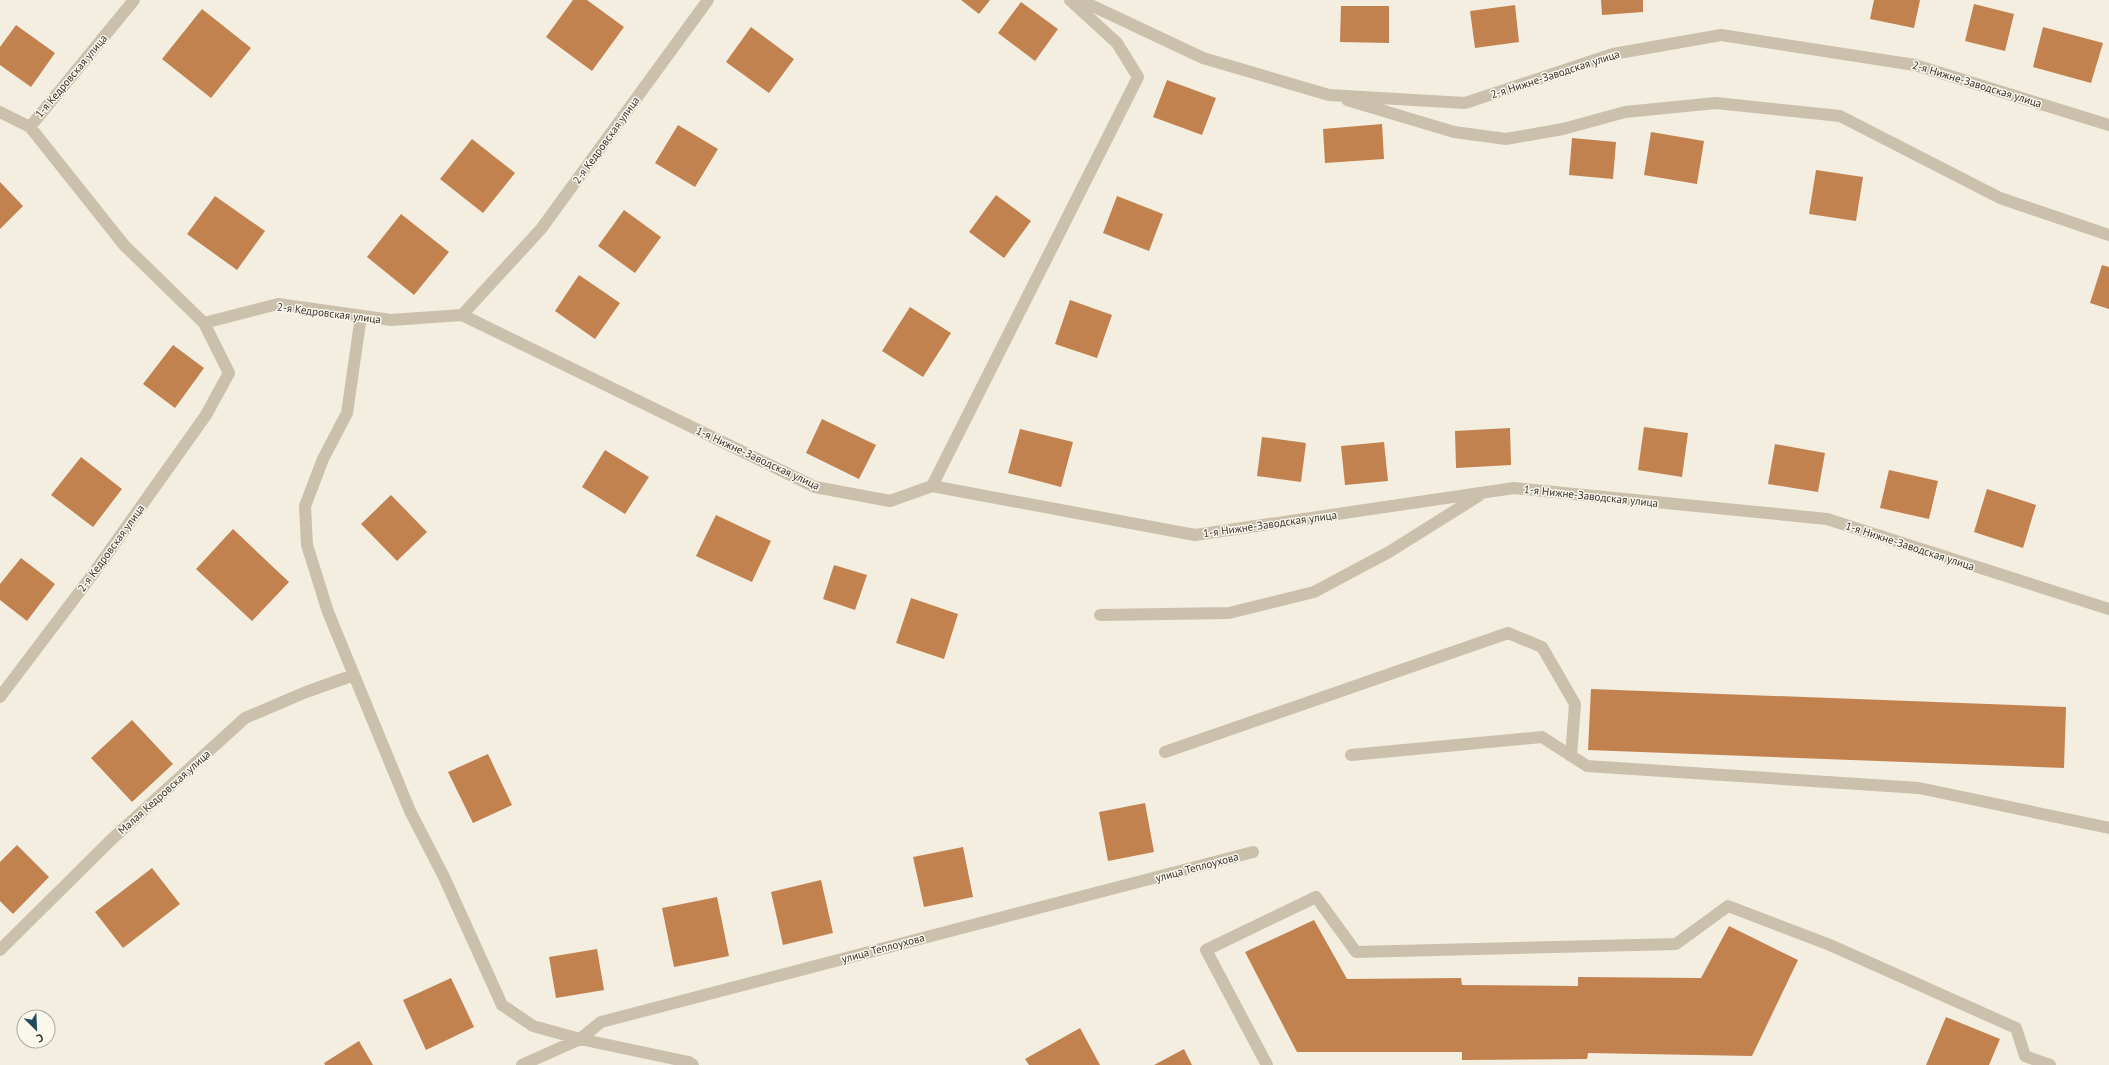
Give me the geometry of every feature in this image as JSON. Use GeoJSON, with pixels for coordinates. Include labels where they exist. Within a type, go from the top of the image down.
{"type":"FeatureCollection","features":[{"type":"Feature","properties":{"kind":"street","name":"1-я Кедровская улица"},"geometry":{"type":"LineString","coordinates":[[0,112],[30,127],[134,0]]}},
{"type":"Feature","properties":{"kind":"street","name":"2-я Кедровская улица"},"geometry":{"type":"LineString","coordinates":[[0,697],[93,574],[210,408],[229,373],[204,323],[278,304],[391,320],[462,314],[541,229],[708,0]]}},
{"type":"Feature","properties":{"kind":"street"},"geometry":{"type":"LineString","coordinates":[[932,486],[1138,77],[1117,43],[1070,0]]}},
{"type":"Feature","properties":{"kind":"street","name":"2-я Нижне-Заводская улица"},"geometry":{"type":"LineString","coordinates":[[1080,0],[1203,58],[1329,95],[1465,103],[1614,54],[1721,35],[1915,65],[2109,125]]}},
{"type":"Feature","properties":{"kind":"street"},"geometry":{"type":"LineString","coordinates":[[1329,95],[1454,132],[1506,138],[1563,129],[1625,112],[1716,103],[1840,116],[2000,198],[2109,235]]}},
{"type":"Feature","properties":{"kind":"street"},"geometry":{"type":"LineString","coordinates":[[30,127],[124,245],[204,323]]}},
{"type":"Feature","properties":{"kind":"street","name":"1-я Нижне-Заводская улица"},"geometry":{"type":"LineString","coordinates":[[462,314],[815,487],[890,501],[932,486],[1195,535],[1514,488],[1827,519],[2109,609]]}},
{"type":"Feature","properties":{"kind":"street"},"geometry":{"type":"LineString","coordinates":[[361,316],[347,413],[322,459],[306,506],[307,545],[328,612],[410,811],[444,877],[502,1005],[533,1026],[580,1039],[689,1062],[693,1065]]}},
{"type":"Feature","properties":{"kind":"street"},"geometry":{"type":"LineString","coordinates":[[1100,616],[1229,614],[1314,592],[1389,552],[1485,492]]}},
{"type":"Feature","properties":{"kind":"street"},"geometry":{"type":"LineString","coordinates":[[1165,752],[1508,633],[1542,647],[1575,704],[1571,756]]}},
{"type":"Feature","properties":{"kind":"street","name":"Малая Кедровская улица"},"geometry":{"type":"LineString","coordinates":[[0,950],[112,839],[245,718],[306,692],[354,675]]}},
{"type":"Feature","properties":{"kind":"street"},"geometry":{"type":"LineString","coordinates":[[1351,754],[1542,737],[1587,766],[1919,788],[2109,828]]}},
{"type":"Feature","properties":{"kind":"street","name":"улица Теплоухова"},"geometry":{"type":"LineString","coordinates":[[522,1065],[580,1039],[601,1022],[1253,852]]}},
{"type":"Feature","properties":{"kind":"street"},"geometry":{"type":"LineString","coordinates":[[1267,1065],[1206,950],[1316,897],[1356,952],[1676,944],[1728,906],[1830,945],[2016,1028],[2025,1056],[2050,1065]]}},
{"type":"Feature","properties":{"kind":"building"},"geometry":{"type":"Polygon","coordinates":[[[573,0],[587,0],[624,27],[592,71],[546,37],[573,0]]]}},
{"type":"Feature","properties":{"kind":"building"},"geometry":{"type":"Polygon","coordinates":[[[961,0],[990,0],[979,14],[961,0]]]}},
{"type":"Feature","properties":{"kind":"building"},"geometry":{"type":"Polygon","coordinates":[[[1601,0],[1643,0],[1643,12],[1602,15],[1601,0]]]}},
{"type":"Feature","properties":{"kind":"building"},"geometry":{"type":"Polygon","coordinates":[[[1874,0],[1920,0],[1914,28],[1870,19],[1874,0]]]}},
{"type":"Feature","properties":{"kind":"building"},"geometry":{"type":"Polygon","coordinates":[[[1021,2],[1058,29],[1035,61],[998,33],[1021,2]]]}},
{"type":"Feature","properties":{"kind":"building"},"geometry":{"type":"Polygon","coordinates":[[[1974,4],[2014,14],[2005,51],[1965,41],[1974,4]]]}},
{"type":"Feature","properties":{"kind":"building"},"geometry":{"type":"Polygon","coordinates":[[[1515,5],[1519,42],[1475,48],[1470,11],[1515,5]]]}},
{"type":"Feature","properties":{"kind":"building"},"geometry":{"type":"Polygon","coordinates":[[[1341,6],[1389,6],[1389,43],[1340,42],[1341,6]]]}},
{"type":"Feature","properties":{"kind":"building"},"geometry":{"type":"Polygon","coordinates":[[[202,9],[251,48],[211,98],[162,59],[202,9]]]}},
{"type":"Feature","properties":{"kind":"building"},"geometry":{"type":"Polygon","coordinates":[[[16,25],[55,53],[31,87],[0,65],[0,47],[16,25]]]}},
{"type":"Feature","properties":{"kind":"building"},"geometry":{"type":"Polygon","coordinates":[[[751,27],[794,59],[769,93],[726,62],[751,27]]]}},
{"type":"Feature","properties":{"kind":"building"},"geometry":{"type":"Polygon","coordinates":[[[2043,27],[2103,43],[2091,83],[2033,67],[2043,27]]]}},
{"type":"Feature","properties":{"kind":"building"},"geometry":{"type":"Polygon","coordinates":[[[1167,80],[1216,98],[1202,135],[1153,117],[1167,80]]]}},
{"type":"Feature","properties":{"kind":"building"},"geometry":{"type":"Polygon","coordinates":[[[1382,124],[1384,159],[1325,163],[1323,129],[1382,124]]]}},
{"type":"Feature","properties":{"kind":"building"},"geometry":{"type":"Polygon","coordinates":[[[678,125],[718,149],[695,187],[655,163],[678,125]]]}},
{"type":"Feature","properties":{"kind":"building"},"geometry":{"type":"Polygon","coordinates":[[[1651,132],[1704,141],[1697,184],[1644,175],[1651,132]]]}},
{"type":"Feature","properties":{"kind":"building"},"geometry":{"type":"Polygon","coordinates":[[[1572,138],[1616,142],[1613,179],[1569,175],[1572,138]]]}},
{"type":"Feature","properties":{"kind":"building"},"geometry":{"type":"Polygon","coordinates":[[[472,139],[515,173],[483,213],[440,179],[472,139]]]}},
{"type":"Feature","properties":{"kind":"building"},"geometry":{"type":"Polygon","coordinates":[[[1816,170],[1863,177],[1856,221],[1809,214],[1816,170]]]}},
{"type":"Feature","properties":{"kind":"building"},"geometry":{"type":"Polygon","coordinates":[[[0,182],[23,206],[0,229],[0,182]]]}},
{"type":"Feature","properties":{"kind":"building"},"geometry":{"type":"Polygon","coordinates":[[[996,195],[1031,221],[1004,258],[969,232],[996,195]]]}},
{"type":"Feature","properties":{"kind":"building"},"geometry":{"type":"Polygon","coordinates":[[[215,196],[265,231],[237,270],[187,234],[215,196]]]}},
{"type":"Feature","properties":{"kind":"building"},"geometry":{"type":"Polygon","coordinates":[[[1117,196],[1163,214],[1149,251],[1103,233],[1117,196]]]}},
{"type":"Feature","properties":{"kind":"building"},"geometry":{"type":"Polygon","coordinates":[[[624,210],[661,237],[635,273],[598,246],[624,210]]]}},
{"type":"Feature","properties":{"kind":"building"},"geometry":{"type":"Polygon","coordinates":[[[401,214],[449,252],[414,295],[367,257],[401,214]]]}},
{"type":"Feature","properties":{"kind":"building"},"geometry":{"type":"Polygon","coordinates":[[[2102,265],[2109,267],[2109,309],[2090,303],[2102,265]]]}},
{"type":"Feature","properties":{"kind":"building"},"geometry":{"type":"Polygon","coordinates":[[[579,275],[620,303],[595,339],[555,311],[579,275]]]}},
{"type":"Feature","properties":{"kind":"building"},"geometry":{"type":"Polygon","coordinates":[[[1070,300],[1112,315],[1097,358],[1055,344],[1070,300]]]}},
{"type":"Feature","properties":{"kind":"building"},"geometry":{"type":"Polygon","coordinates":[[[910,307],[951,333],[923,377],[882,351],[910,307]]]}},
{"type":"Feature","properties":{"kind":"building"},"geometry":{"type":"Polygon","coordinates":[[[173,345],[204,368],[175,408],[143,384],[173,345]]]}},
{"type":"Feature","properties":{"kind":"building"},"geometry":{"type":"Polygon","coordinates":[[[822,419],[876,445],[859,479],[806,453],[822,419]]]}},
{"type":"Feature","properties":{"kind":"building"},"geometry":{"type":"Polygon","coordinates":[[[1644,427],[1688,433],[1682,477],[1638,470],[1644,427]]]}},
{"type":"Feature","properties":{"kind":"building"},"geometry":{"type":"Polygon","coordinates":[[[1510,428],[1511,465],[1456,468],[1455,431],[1510,428]]]}},
{"type":"Feature","properties":{"kind":"building"},"geometry":{"type":"Polygon","coordinates":[[[1020,429],[1073,442],[1061,487],[1008,473],[1020,429]]]}},
{"type":"Feature","properties":{"kind":"building"},"geometry":{"type":"Polygon","coordinates":[[[1262,437],[1306,443],[1301,482],[1257,476],[1262,437]]]}},
{"type":"Feature","properties":{"kind":"building"},"geometry":{"type":"Polygon","coordinates":[[[1384,442],[1388,481],[1345,485],[1341,446],[1384,442]]]}},
{"type":"Feature","properties":{"kind":"building"},"geometry":{"type":"Polygon","coordinates":[[[1775,444],[1825,453],[1818,492],[1768,484],[1775,444]]]}},
{"type":"Feature","properties":{"kind":"building"},"geometry":{"type":"Polygon","coordinates":[[[605,450],[649,477],[625,514],[582,487],[605,450]]]}},
{"type":"Feature","properties":{"kind":"building"},"geometry":{"type":"Polygon","coordinates":[[[81,457],[122,489],[93,527],[51,495],[81,457]]]}},
{"type":"Feature","properties":{"kind":"building"},"geometry":{"type":"Polygon","coordinates":[[[1889,470],[1938,481],[1929,519],[1880,508],[1889,470]]]}},
{"type":"Feature","properties":{"kind":"building"},"geometry":{"type":"Polygon","coordinates":[[[1987,489],[2036,505],[2023,548],[1974,532],[1987,489]]]}},
{"type":"Feature","properties":{"kind":"building"},"geometry":{"type":"Polygon","coordinates":[[[391,495],[427,532],[397,561],[361,524],[391,495]]]}},
{"type":"Feature","properties":{"kind":"building"},"geometry":{"type":"Polygon","coordinates":[[[716,515],[771,541],[752,582],[696,556],[716,515]]]}},
{"type":"Feature","properties":{"kind":"building"},"geometry":{"type":"Polygon","coordinates":[[[233,529],[289,582],[252,621],[196,569],[233,529]]]}},
{"type":"Feature","properties":{"kind":"building"},"geometry":{"type":"Polygon","coordinates":[[[21,558],[55,584],[27,621],[0,600],[0,584],[21,558]]]}},
{"type":"Feature","properties":{"kind":"building"},"geometry":{"type":"Polygon","coordinates":[[[834,565],[867,575],[855,610],[823,599],[834,565]]]}},
{"type":"Feature","properties":{"kind":"building"},"geometry":{"type":"Polygon","coordinates":[[[911,598],[958,614],[944,659],[896,643],[911,598]]]}},
{"type":"Feature","properties":{"kind":"building"},"geometry":{"type":"Polygon","coordinates":[[[1591,689],[2066,707],[2064,768],[1588,750],[1591,689]]]}},
{"type":"Feature","properties":{"kind":"building"},"geometry":{"type":"Polygon","coordinates":[[[132,720],[173,764],[132,802],[91,758],[132,720]]]}},
{"type":"Feature","properties":{"kind":"building"},"geometry":{"type":"Polygon","coordinates":[[[488,754],[512,805],[473,823],[448,772],[488,754]]]}},
{"type":"Feature","properties":{"kind":"building"},"geometry":{"type":"Polygon","coordinates":[[[1145,803],[1154,852],[1108,861],[1099,812],[1145,803]]]}},
{"type":"Feature","properties":{"kind":"building"},"geometry":{"type":"Polygon","coordinates":[[[17,845],[49,877],[13,914],[0,901],[0,862],[17,845]]]}},
{"type":"Feature","properties":{"kind":"building"},"geometry":{"type":"Polygon","coordinates":[[[963,847],[973,897],[924,907],[913,857],[963,847]]]}},
{"type":"Feature","properties":{"kind":"building"},"geometry":{"type":"Polygon","coordinates":[[[152,868],[180,904],[123,948],[95,912],[152,868]]]}},
{"type":"Feature","properties":{"kind":"building"},"geometry":{"type":"Polygon","coordinates":[[[821,880],[833,933],[783,945],[771,892],[821,880]]]}},
{"type":"Feature","properties":{"kind":"building"},"geometry":{"type":"Polygon","coordinates":[[[717,897],[729,956],[674,967],[662,908],[717,897]]]}},
{"type":"Feature","properties":{"kind":"building"},"geometry":{"type":"Polygon","coordinates":[[[1314,920],[1347,979],[1461,978],[1462,985],[1578,986],[1578,977],[1701,978],[1729,926],[1798,960],[1752,1056],[1588,1053],[1587,1059],[1462,1060],[1462,1052],[1297,1052],[1245,952],[1314,920]]]}},
{"type":"Feature","properties":{"kind":"building"},"geometry":{"type":"Polygon","coordinates":[[[597,949],[604,990],[556,998],[549,957],[597,949]]]}},
{"type":"Feature","properties":{"kind":"building"},"geometry":{"type":"Polygon","coordinates":[[[451,978],[474,1027],[426,1050],[403,1000],[451,978]]]}},
{"type":"Feature","properties":{"kind":"building"},"geometry":{"type":"Polygon","coordinates":[[[1946,1017],[2000,1039],[1989,1065],[1926,1065],[1946,1017]]]}},
{"type":"Feature","properties":{"kind":"building"},"geometry":{"type":"Polygon","coordinates":[[[1080,1028],[1100,1065],[1029,1065],[1025,1059],[1080,1028]]]}},
{"type":"Feature","properties":{"kind":"building"},"geometry":{"type":"Polygon","coordinates":[[[359,1041],[373,1065],[325,1065],[324,1063],[359,1041]]]}},
{"type":"Feature","properties":{"kind":"building"},"geometry":{"type":"Polygon","coordinates":[[[1184,1049],[1192,1065],[1154,1065],[1184,1049]]]}}]}
